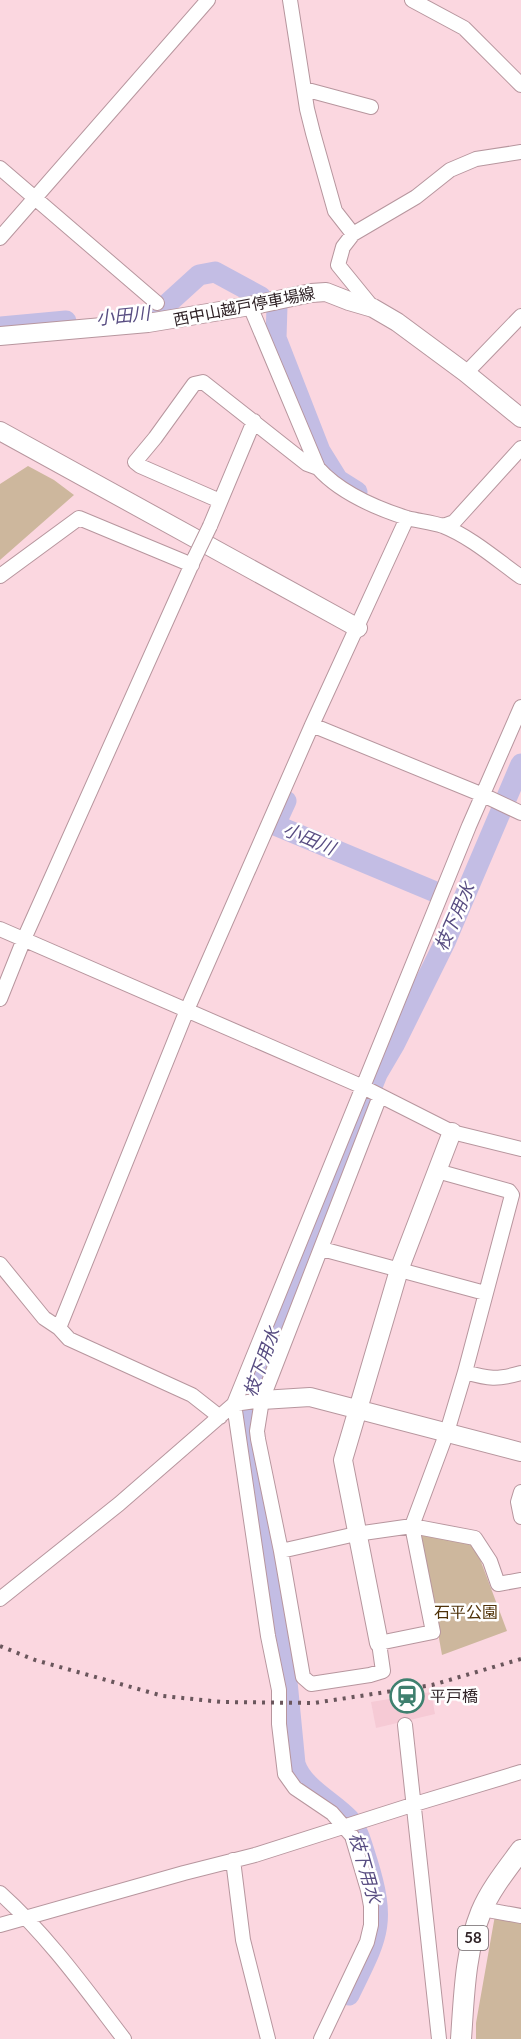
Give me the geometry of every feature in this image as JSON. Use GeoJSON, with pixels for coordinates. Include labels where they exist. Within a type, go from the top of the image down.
{"type":"FeatureCollection","features":[{"type":"Feature","properties":{"kind":"main road","name":"西中山越戸停車場線"},"geometry":{"type":"LineString","coordinates":[[0,336],[148,323],[326,292],[349,302],[373,308],[406,328],[521,418]]}},
{"type":"Feature","properties":{"kind":"main road"},"geometry":{"type":"LineString","coordinates":[[0,431],[358,628]]}},
{"type":"Feature","properties":{"kind":"main road"},"geometry":{"type":"LineString","coordinates":[[379,1643],[343,1460],[399,1270],[452,1132]]}},
{"type":"Feature","properties":{"kind":"main road"},"geometry":{"type":"LineString","coordinates":[[262,1400],[310,1397],[521,1452]]}},
{"type":"Feature","properties":{"kind":"main road","name":"58"},"geometry":{"type":"LineString","coordinates":[[461,2039],[474,1932],[482,1909],[521,1850]]}},
{"type":"Feature","properties":{"kind":"street"},"geometry":{"type":"LineString","coordinates":[[0,238],[208,0]]}},
{"type":"Feature","properties":{"kind":"street"},"geometry":{"type":"LineString","coordinates":[[290,0],[311,125],[335,211],[353,234]]}},
{"type":"Feature","properties":{"kind":"street"},"geometry":{"type":"LineString","coordinates":[[416,1],[464,28],[521,85]]}},
{"type":"Feature","properties":{"kind":"street"},"geometry":{"type":"LineString","coordinates":[[304,89],[371,107]]}},
{"type":"Feature","properties":{"kind":"street"},"geometry":{"type":"LineString","coordinates":[[373,308],[338,265],[343,248],[353,234],[416,197],[450,170],[476,159],[521,153]]}},
{"type":"Feature","properties":{"kind":"street"},"geometry":{"type":"LineString","coordinates":[[0,168],[157,303]]}},
{"type":"Feature","properties":{"kind":"street"},"geometry":{"type":"LineString","coordinates":[[250,306],[318,468],[327,478],[345,492],[407,518],[443,526],[465,538],[521,577]]}},
{"type":"Feature","properties":{"kind":"street"},"geometry":{"type":"LineString","coordinates":[[466,373],[521,316]]}},
{"type":"Feature","properties":{"kind":"street"},"geometry":{"type":"LineString","coordinates":[[220,501],[135,462],[194,384],[203,382],[307,464],[318,468]]}},
{"type":"Feature","properties":{"kind":"street"},"geometry":{"type":"LineString","coordinates":[[0,999],[24,939],[210,526],[254,421]]}},
{"type":"Feature","properties":{"kind":"street"},"geometry":{"type":"LineString","coordinates":[[443,526],[454,522],[521,448]]}},
{"type":"Feature","properties":{"kind":"street"},"geometry":{"type":"LineString","coordinates":[[0,576],[79,518],[193,561]]}},
{"type":"Feature","properties":{"kind":"street"},"geometry":{"type":"LineString","coordinates":[[59,1328],[187,1010],[312,725],[407,518]]}},
{"type":"Feature","properties":{"kind":"street"},"geometry":{"type":"LineString","coordinates":[[0,1599],[119,1504],[236,1403],[468,826],[488,798],[521,707]]}},
{"type":"Feature","properties":{"kind":"street"},"geometry":{"type":"LineString","coordinates":[[312,725],[515,810]]}},
{"type":"Feature","properties":{"kind":"street"},"geometry":{"type":"LineString","coordinates":[[0,929],[364,1088],[452,1132],[521,1149]]}},
{"type":"Feature","properties":{"kind":"street"},"geometry":{"type":"LineString","coordinates":[[380,1096],[262,1400],[257,1431],[282,1551],[305,1680],[311,1684],[383,1671],[379,1643],[433,1632],[412,1526],[447,1432],[465,1372],[511,1192],[437,1171]]}},
{"type":"Feature","properties":{"kind":"street"},"geometry":{"type":"LineString","coordinates":[[322,1249],[485,1293]]}},
{"type":"Feature","properties":{"kind":"street"},"geometry":{"type":"LineString","coordinates":[[0,1264],[44,1318],[59,1328],[69,1339],[192,1395],[220,1417]]}},
{"type":"Feature","properties":{"kind":"street"},"geometry":{"type":"LineString","coordinates":[[465,1372],[485,1378],[501,1378],[521,1372]]}},
{"type":"Feature","properties":{"kind":"street"},"geometry":{"type":"LineString","coordinates":[[236,1403],[262,1400]]}},
{"type":"Feature","properties":{"kind":"street"},"geometry":{"type":"LineString","coordinates":[[236,1403],[268,1636],[279,1690],[279,1724],[285,1774],[295,1788],[351,1824]]}},
{"type":"Feature","properties":{"kind":"street"},"geometry":{"type":"LineString","coordinates":[[521,1492],[519,1502],[521,1517]]}},
{"type":"Feature","properties":{"kind":"street"},"geometry":{"type":"LineString","coordinates":[[282,1551],[356,1534],[412,1526],[475,1538],[490,1561],[498,1584],[521,1580]]}},
{"type":"Feature","properties":{"kind":"street"},"geometry":{"type":"LineString","coordinates":[[405,1725],[439,2039]]}},
{"type":"Feature","properties":{"kind":"street"},"geometry":{"type":"LineString","coordinates":[[0,1925],[233,1860],[521,1772]]}},
{"type":"Feature","properties":{"kind":"street"},"geometry":{"type":"LineString","coordinates":[[321,2039],[367,1942],[371,1925],[368,1890],[352,1836],[351,1824]]}},
{"type":"Feature","properties":{"kind":"street"},"geometry":{"type":"LineString","coordinates":[[233,1860],[243,1940],[267,2039]]}},
{"type":"Feature","properties":{"kind":"street"},"geometry":{"type":"LineString","coordinates":[[0,1893],[26,1917],[68,1965],[123,2039]]}},
{"type":"Feature","properties":{"kind":"street"},"geometry":{"type":"LineString","coordinates":[[482,1909],[521,1916]]}},
{"type":"Feature","properties":{"kind":"shaded area"},"geometry":{"type":"Polygon","coordinates":[[[431,1692],[435,1714],[376,1728],[371,1702],[431,1692]]]}},
{"type":"Feature","properties":{"kind":"green space"},"geometry":{"type":"Polygon","coordinates":[[[28,466],[54,480],[74,495],[0,560],[0,484],[28,466]]]}},
{"type":"Feature","properties":{"kind":"green space","name":"石平公園"},"geometry":{"type":"Polygon","coordinates":[[[420,1532],[474,1543],[507,1631],[442,1655],[420,1532]]]}},
{"type":"Feature","properties":{"kind":"green space"},"geometry":{"type":"Polygon","coordinates":[[[497,1904],[521,1914],[521,2039],[476,2039],[476,2023],[497,1904]]]}},
{"type":"Feature","properties":{"kind":"waterway","name":"小田川"},"geometry":{"type":"LineString","coordinates":[[130,316],[155,315],[199,275],[215,272],[261,297]]}},
{"type":"Feature","properties":{"kind":"waterway","name":"小田川"},"geometry":{"type":"LineString","coordinates":[[277,306],[276,338],[320,451],[338,480],[357,492]]}},
{"type":"Feature","properties":{"kind":"waterway","name":"小田川"},"geometry":{"type":"LineString","coordinates":[[0,327],[66,321]]}},
{"type":"Feature","properties":{"kind":"waterway","name":"枝下用水"},"geometry":{"type":"LineString","coordinates":[[349,1995],[372,1944],[376,1930],[377,1901],[367,1861],[355,1829],[342,1812],[304,1780],[295,1764],[282,1630],[244,1437],[248,1395],[377,1074],[394,1045],[446,940],[521,764]]}},
{"type":"Feature","properties":{"kind":"waterway","name":"小田川"},"geometry":{"type":"LineString","coordinates":[[286,801],[275,825],[433,891]]}},
{"type":"Feature","properties":{"kind":"railway"},"geometry":{"type":"LineString","coordinates":[[0,1646],[35,1660],[163,1696],[222,1702],[314,1703],[432,1685],[521,1659]]}},
{"type":"Feature","properties":{"kind":"place","name":"平戸橋"},"geometry":{"type":"Point","coordinates":[407,1696]}}]}
